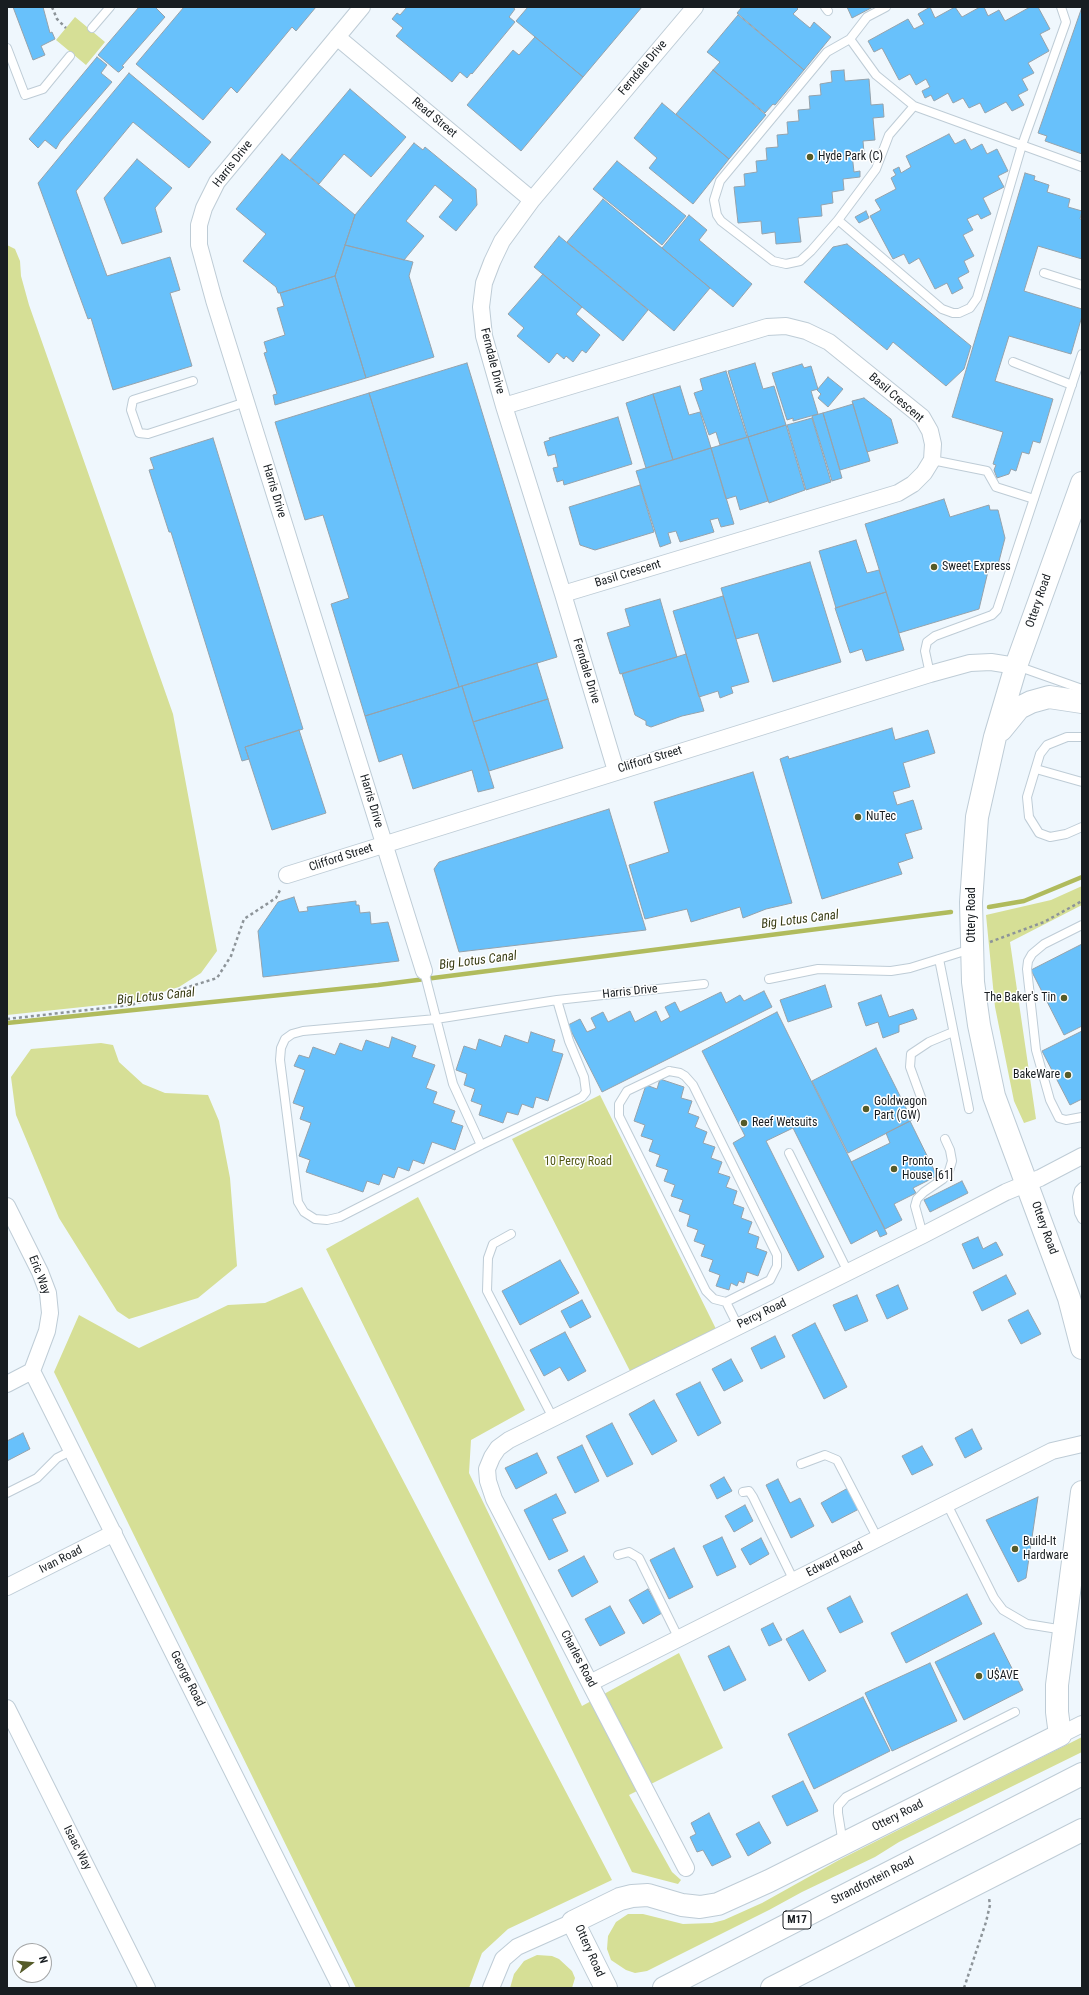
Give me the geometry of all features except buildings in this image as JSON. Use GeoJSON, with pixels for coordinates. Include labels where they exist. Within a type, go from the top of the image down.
{"type":"FeatureCollection","features":[{"type":"Feature","properties":{"kind":"street","name":"Harris Drive"},"geometry":{"type":"LineString","coordinates":[[362,7],[217,182],[204,208],[200,225],[199,245],[246,402],[424,971]]}},
{"type":"Feature","properties":{"kind":"street","name":"Ferndale Drive"},"geometry":{"type":"LineString","coordinates":[[616,771],[563,594],[504,406],[484,336],[481,307],[484,283],[502,241],[532,200],[694,7]]}},
{"type":"Feature","properties":{"kind":"street","name":"Read Street"},"geometry":{"type":"LineString","coordinates":[[337,37],[532,200]]}},
{"type":"Feature","properties":{"kind":"street","name":"Basil Crescent"},"geometry":{"type":"LineString","coordinates":[[504,406],[767,327],[786,326],[806,331],[829,342],[922,417],[930,431],[933,444],[932,460],[924,473],[913,484],[898,492],[563,594]]}},
{"type":"Feature","properties":{"kind":"street","name":"Ottery Road"},"geometry":{"type":"LineString","coordinates":[[1082,483],[1016,666],[995,737],[977,817],[970,902],[971,926],[979,946],[973,982],[985,1059],[994,1096],[1069,1298],[1082,1348]]}},
{"type":"Feature","properties":{"kind":"street","name":"Clifford Street"},"geometry":{"type":"LineString","coordinates":[[287,875],[930,674],[970,663],[991,662],[1016,666]]}},
{"type":"Feature","properties":{"kind":"street"},"geometry":{"type":"LineString","coordinates":[[995,737],[1019,708],[1031,702],[1049,697],[1082,702]]}},
{"type":"Feature","properties":{"kind":"street","name":"Percy Road"},"geometry":{"type":"LineString","coordinates":[[498,1448],[509,1440],[923,1235],[1006,1192],[1082,1156]]}},
{"type":"Feature","properties":{"kind":"street","name":"Eric Way"},"geometry":{"type":"LineString","coordinates":[[7,1206],[40,1272],[48,1293],[50,1313],[47,1332],[32,1371]]}},
{"type":"Feature","properties":{"kind":"street"},"geometry":{"type":"LineString","coordinates":[[7,1384],[32,1371]]}},
{"type":"Feature","properties":{"kind":"street","name":"George Road"},"geometry":{"type":"LineString","coordinates":[[32,1371],[73,1450],[341,1988]]}},
{"type":"Feature","properties":{"kind":"street","name":"Edward Road"},"geometry":{"type":"LineString","coordinates":[[590,1683],[1052,1451],[1082,1444]]}},
{"type":"Feature","properties":{"kind":"street","name":"Charles Road"},"geometry":{"type":"LineString","coordinates":[[498,1448],[487,1469],[488,1481],[494,1499],[686,1868]]}},
{"type":"Feature","properties":{"kind":"street"},"geometry":{"type":"LineString","coordinates":[[1082,1492],[1058,1685],[1057,1712],[1060,1736],[1082,1724]]}},
{"type":"Feature","properties":{"kind":"street","name":"Ivan Road"},"geometry":{"type":"LineString","coordinates":[[7,1587],[114,1533]]}},
{"type":"Feature","properties":{"kind":"street","name":"Isaac Way"},"geometry":{"type":"LineString","coordinates":[[7,1708],[148,1988]]}},
{"type":"Feature","properties":{"kind":"street","name":"Ottery Road"},"geometry":{"type":"LineString","coordinates":[[606,1988],[574,1922],[620,1900],[632,1896],[648,1895],[682,1905],[700,1907],[718,1904],[741,1895],[1060,1736]]}},
{"type":"Feature","properties":{"kind":"street","name":"Strandfontein Road"},"geometry":{"type":"LineString","coordinates":[[664,1988],[1082,1774]]}},
{"type":"Feature","properties":{"kind":"street"},"geometry":{"type":"LineString","coordinates":[[772,1988],[1082,1830]]}},
{"type":"Feature","properties":{"kind":"street"},"geometry":{"type":"LineString","coordinates":[[491,1988],[503,1959],[517,1947],[574,1922]]}},
{"type":"Feature","properties":{"kind":"lane"},"geometry":{"type":"LineString","coordinates":[[92,28],[110,7]]}},
{"type":"Feature","properties":{"kind":"lane"},"geometry":{"type":"LineString","coordinates":[[886,7],[867,17],[850,39],[827,52],[720,181],[714,200],[717,215],[721,221],[773,261],[779,263],[793,263],[806,257],[838,220],[876,169],[889,134],[914,106]]}},
{"type":"Feature","properties":{"kind":"lane"},"geometry":{"type":"LineString","coordinates":[[838,220],[942,309],[953,313],[965,311],[970,308],[977,298],[1022,145],[1066,22],[1061,7]]}},
{"type":"Feature","properties":{"kind":"lane"},"geometry":{"type":"LineString","coordinates":[[850,39],[876,74],[914,106],[1082,167]]}},
{"type":"Feature","properties":{"kind":"lane"},"geometry":{"type":"LineString","coordinates":[[7,48],[24,95],[43,88],[70,56]]}},
{"type":"Feature","properties":{"kind":"lane"},"geometry":{"type":"LineString","coordinates":[[1044,273],[1082,285]]}},
{"type":"Feature","properties":{"kind":"lane"},"geometry":{"type":"LineString","coordinates":[[930,674],[925,651],[927,642],[935,636],[992,616],[997,610],[1082,354]]}},
{"type":"Feature","properties":{"kind":"lane"},"geometry":{"type":"LineString","coordinates":[[1012,362],[1072,385]]}},
{"type":"Feature","properties":{"kind":"lane"},"geometry":{"type":"LineString","coordinates":[[194,381],[133,400],[131,410],[139,433],[148,434],[246,402]]}},
{"type":"Feature","properties":{"kind":"lane"},"geometry":{"type":"LineString","coordinates":[[932,460],[987,471],[996,487],[1034,499]]}},
{"type":"Feature","properties":{"kind":"lane"},"geometry":{"type":"LineString","coordinates":[[1016,666],[1082,689]]}},
{"type":"Feature","properties":{"kind":"lane"},"geometry":{"type":"LineString","coordinates":[[1082,737],[1067,737],[1047,745],[1040,754],[1027,797],[1029,817],[1039,833],[1050,836],[1066,834],[1082,826]]}},
{"type":"Feature","properties":{"kind":"lane"},"geometry":{"type":"LineString","coordinates":[[1036,769],[1082,782]]}},
{"type":"Feature","properties":{"kind":"lane"},"geometry":{"type":"LineString","coordinates":[[1082,925],[1044,944],[1032,954],[1027,969],[1036,1050],[1050,1100],[1059,1118],[1066,1120],[1082,1117]]}},
{"type":"Feature","properties":{"kind":"lane"},"geometry":{"type":"LineString","coordinates":[[769,979],[818,969],[891,971],[910,968],[979,946]]}},
{"type":"Feature","properties":{"kind":"lane"},"geometry":{"type":"LineString","coordinates":[[939,959],[969,1109]]}},
{"type":"Feature","properties":{"kind":"lane","name":"Harris Drive"},"geometry":{"type":"LineString","coordinates":[[424,971],[430,991],[436,1019],[453,1084],[481,1145],[340,1217],[327,1220],[315,1219],[304,1212],[298,1202],[280,1060],[281,1048],[285,1039],[303,1031],[436,1019],[557,1000],[704,984]]}},
{"type":"Feature","properties":{"kind":"lane"},"geometry":{"type":"LineString","coordinates":[[481,1145],[582,1097],[586,1092],[584,1077],[569,1041],[557,1000]]}},
{"type":"Feature","properties":{"kind":"lane"},"geometry":{"type":"LineString","coordinates":[[922,1100],[910,1067],[910,1054],[929,1042],[953,1032]]}},
{"type":"Feature","properties":{"kind":"lane"},"geometry":{"type":"LineString","coordinates":[[726,1302],[770,1280],[777,1266],[777,1255],[690,1080],[680,1073],[663,1073],[627,1091],[619,1104],[619,1116],[706,1291],[714,1298],[726,1302],[738,1326]]}},
{"type":"Feature","properties":{"kind":"lane"},"geometry":{"type":"LineString","coordinates":[[923,1235],[915,1206],[918,1199],[924,1192],[943,1179],[949,1171],[952,1161],[950,1150],[945,1139]]}},
{"type":"Feature","properties":{"kind":"lane"},"geometry":{"type":"LineString","coordinates":[[789,1153],[848,1272]]}},
{"type":"Feature","properties":{"kind":"lane"},"geometry":{"type":"LineString","coordinates":[[1082,1187],[1078,1190],[1077,1197],[1079,1213],[1082,1219]]}},
{"type":"Feature","properties":{"kind":"lane"},"geometry":{"type":"LineString","coordinates":[[511,1234],[493,1244],[488,1258],[487,1291],[554,1418]]}},
{"type":"Feature","properties":{"kind":"lane"},"geometry":{"type":"LineString","coordinates":[[7,1493],[37,1478],[57,1458],[73,1450]]}},
{"type":"Feature","properties":{"kind":"lane"},"geometry":{"type":"LineString","coordinates":[[801,1464],[825,1454],[837,1460],[878,1539]]}},
{"type":"Feature","properties":{"kind":"lane"},"geometry":{"type":"LineString","coordinates":[[743,1492],[748,1491],[753,1497],[794,1581]]}},
{"type":"Feature","properties":{"kind":"lane"},"geometry":{"type":"LineString","coordinates":[[947,1504],[994,1598],[1003,1610],[1027,1624],[1064,1630]]}},
{"type":"Feature","properties":{"kind":"lane"},"geometry":{"type":"LineString","coordinates":[[618,1555],[629,1552],[639,1558],[679,1639]]}},
{"type":"Feature","properties":{"kind":"lane"},"geometry":{"type":"LineString","coordinates":[[843,1844],[838,1806],[846,1797],[1014,1712]]}},
{"type":"Feature","properties":{"kind":"path"},"geometry":{"type":"LineString","coordinates":[[52,7],[57,19],[66,28]]}},
{"type":"Feature","properties":{"kind":"path"},"geometry":{"type":"LineString","coordinates":[[7,1019],[131,1005],[217,978],[231,956],[244,919],[276,898],[287,875]]}},
{"type":"Feature","properties":{"kind":"path"},"geometry":{"type":"LineString","coordinates":[[979,946],[1044,922],[1082,901]]}},
{"type":"Feature","properties":{"kind":"path"},"geometry":{"type":"LineString","coordinates":[[964,1988],[980,1941],[990,1904],[989,1894]]}},
{"type":"Feature","properties":{"kind":"green space"},"geometry":{"type":"Polygon","coordinates":[[[75,17],[105,42],[86,65],[56,40],[75,17]]]}},
{"type":"Feature","properties":{"kind":"green space"},"geometry":{"type":"Polygon","coordinates":[[[7,245],[15,249],[20,261],[21,276],[29,305],[173,714],[217,951],[201,973],[179,987],[130,1002],[7,1015],[7,245]]]}},
{"type":"Feature","properties":{"kind":"green space"},"geometry":{"type":"Polygon","coordinates":[[[1082,886],[1082,905],[1010,942],[1036,1119],[1024,1123],[1014,1101],[995,1007],[986,915],[1051,900],[1082,886]]]}},
{"type":"Feature","properties":{"kind":"green space"},"geometry":{"type":"Polygon","coordinates":[[[101,1043],[113,1045],[119,1062],[143,1084],[165,1093],[208,1095],[219,1121],[230,1178],[237,1266],[198,1298],[129,1319],[117,1311],[59,1218],[16,1115],[11,1077],[31,1049],[101,1043]]]}},
{"type":"Feature","properties":{"kind":"green space","name":"10 Percy Road"},"geometry":{"type":"Polygon","coordinates":[[[600,1095],[716,1329],[630,1371],[512,1139],[600,1095]]]}},
{"type":"Feature","properties":{"kind":"green space"},"geometry":{"type":"Polygon","coordinates":[[[418,1197],[525,1410],[471,1440],[469,1473],[582,1706],[679,1653],[723,1748],[629,1795],[672,1872],[681,1880],[678,1884],[632,1872],[326,1249],[418,1197]]]}},
{"type":"Feature","properties":{"kind":"green space"},"geometry":{"type":"Polygon","coordinates":[[[302,1287],[612,1880],[508,1929],[482,1953],[469,1988],[356,1988],[54,1372],[79,1315],[139,1348],[228,1305],[265,1303],[302,1287]]]}},
{"type":"Feature","properties":{"kind":"green space"},"geometry":{"type":"Polygon","coordinates":[[[1082,1737],[1082,1752],[899,1842],[875,1857],[802,1892],[647,1971],[635,1973],[626,1970],[611,1960],[607,1949],[608,1936],[616,1922],[628,1914],[643,1914],[683,1924],[712,1923],[724,1920],[762,1903],[839,1860],[1082,1737]]]}},
{"type":"Feature","properties":{"kind":"green space"},"geometry":{"type":"Polygon","coordinates":[[[537,1955],[552,1956],[559,1959],[572,1971],[575,1978],[572,1988],[510,1988],[514,1974],[524,1961],[537,1955]]]}},
{"type":"Feature","properties":{"kind":"waterway","name":"Big Lotus Canal"},"geometry":{"type":"LineString","coordinates":[[989,907],[1024,901],[1082,877]]}},
{"type":"Feature","properties":{"kind":"waterway","name":"Big Lotus Canal"},"geometry":{"type":"LineString","coordinates":[[7,1023],[378,985],[951,912]]}},
{"type":"Feature","properties":{"kind":"place","name":"Hyde Park (C)"},"geometry":{"type":"Point","coordinates":[810,157]}},
{"type":"Feature","properties":{"kind":"place","name":"Sweet Express"},"geometry":{"type":"Point","coordinates":[934,567]}},
{"type":"Feature","properties":{"kind":"place","name":"NuTec"},"geometry":{"type":"Point","coordinates":[858,817]}},
{"type":"Feature","properties":{"kind":"place","name":"The Baker's Tin"},"geometry":{"type":"Point","coordinates":[1064,998]}},
{"type":"Feature","properties":{"kind":"place","name":"BakeWare"},"geometry":{"type":"Point","coordinates":[1068,1075]}},
{"type":"Feature","properties":{"kind":"place","name":"Goldwagon Part (GW)"},"geometry":{"type":"Point","coordinates":[866,1109]}},
{"type":"Feature","properties":{"kind":"place","name":"Reef Wetsuits"},"geometry":{"type":"Point","coordinates":[744,1123]}},
{"type":"Feature","properties":{"kind":"place","name":"Pronto House [61]"},"geometry":{"type":"Point","coordinates":[894,1169]}},
{"type":"Feature","properties":{"kind":"place","name":"Build-It Hardware"},"geometry":{"type":"Point","coordinates":[1015,1549]}},
{"type":"Feature","properties":{"kind":"place","name":"U$AVE"},"geometry":{"type":"Point","coordinates":[979,1676]}}]}
